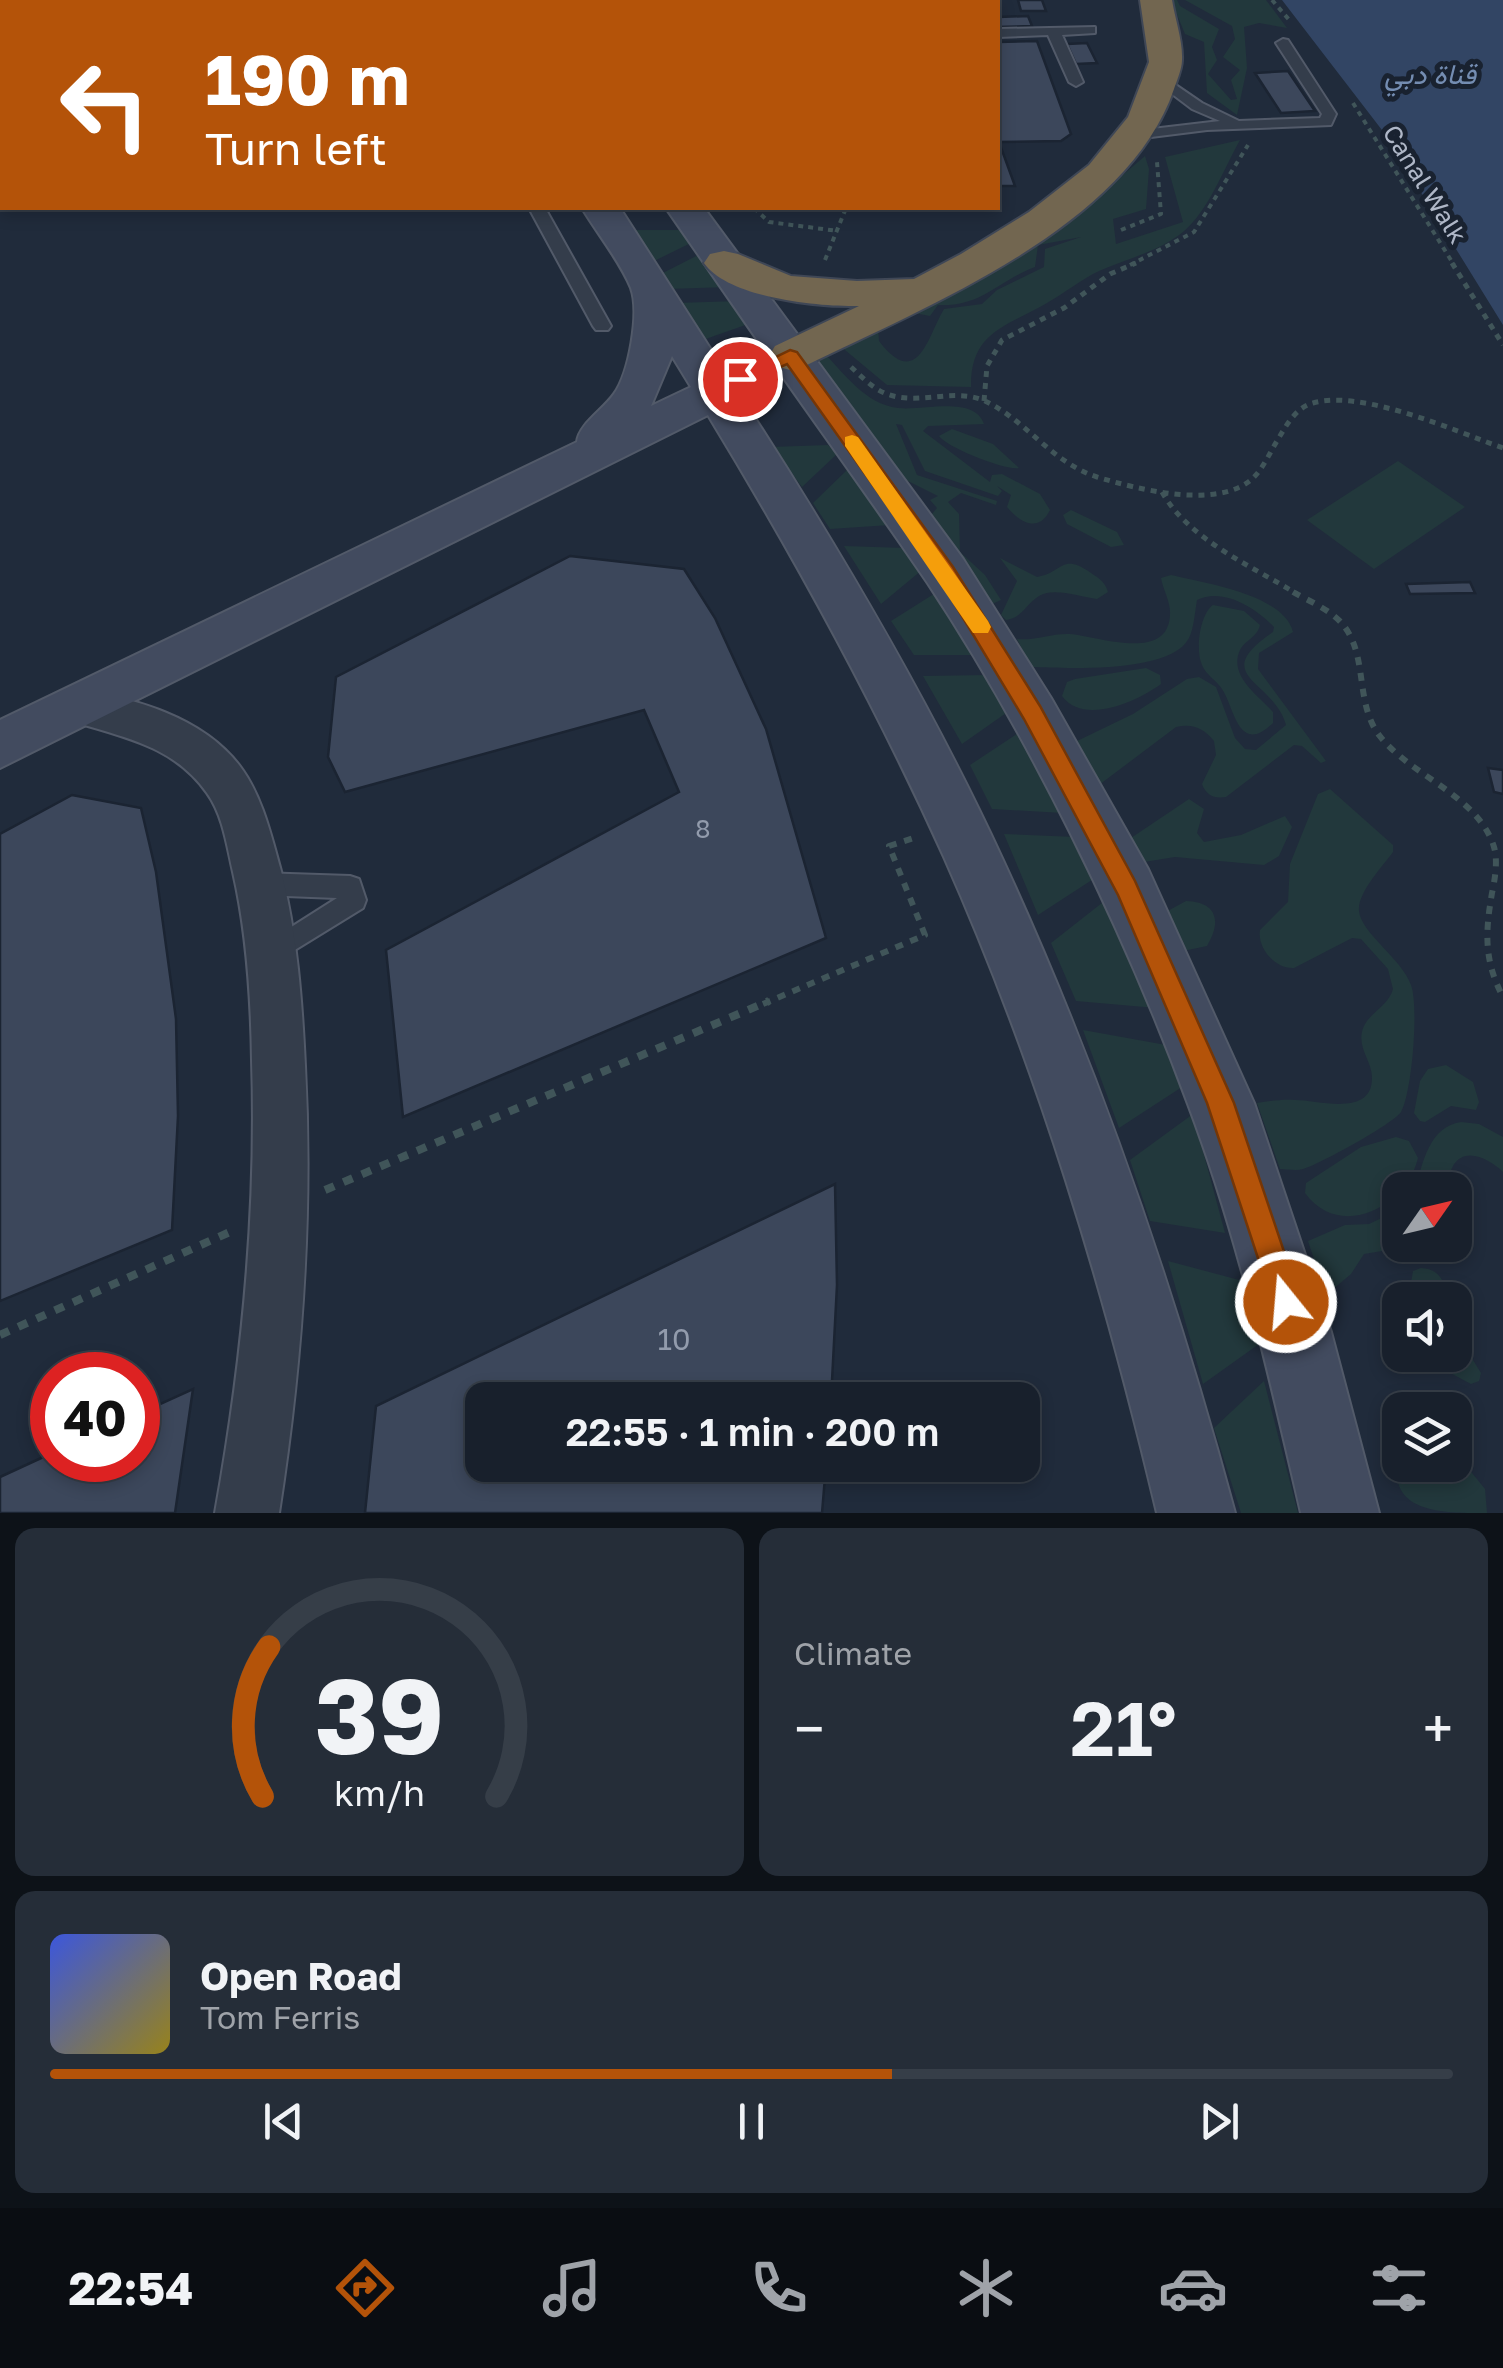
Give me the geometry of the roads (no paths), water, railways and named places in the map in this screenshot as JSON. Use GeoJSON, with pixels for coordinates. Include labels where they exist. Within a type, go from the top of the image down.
{"type":"FeatureCollection","features":[{"type":"Feature","properties":{"kind":"highway"},"geometry":{"type":"LineString","coordinates":[[805,348],[936,284],[1022,236],[1083,188],[1150,117],[1164,80],[1167,45],[1156,0]]}},
{"type":"Feature","properties":{"kind":"highway"},"geometry":{"type":"LineString","coordinates":[[724,263],[760,281],[810,293],[868,294],[936,284]]}},
{"type":"Feature","properties":{"kind":"street"},"geometry":{"type":"LineString","coordinates":[[601,210],[818,557],[874,658],[1002,922],[1090,1146],[1136,1291],[1196,1513]]}},
{"type":"Feature","properties":{"kind":"street"},"geometry":{"type":"LineString","coordinates":[[687,210],[724,263],[805,348],[987,637],[1127,888],[1221,1103],[1295,1332],[1340,1513]]}},
{"type":"Feature","properties":{"kind":"street"},"geometry":{"type":"LineString","coordinates":[[580,456],[626,410],[652,363],[652,291]]}},
{"type":"Feature","properties":{"kind":"street"},"geometry":{"type":"LineString","coordinates":[[0,745],[805,348]]}},
{"type":"Feature","properties":{"kind":"street"},"geometry":{"type":"LineString","coordinates":[[78,706],[158,726],[194,750],[222,778],[241,811],[260,884],[272,953],[281,1101],[282,1209],[273,1323],[247,1513]]}},
{"type":"Feature","properties":{"kind":"lane"},"geometry":{"type":"LineString","coordinates":[[1000,33],[1090,30]]}},
{"type":"Feature","properties":{"kind":"lane"},"geometry":{"type":"LineString","coordinates":[[1053,31],[1076,82]]}},
{"type":"Feature","properties":{"kind":"lane"},"geometry":{"type":"LineString","coordinates":[[1135,135],[1188,128],[1320,124],[1330,118],[1283,44]]}},
{"type":"Feature","properties":{"kind":"lane"},"geometry":{"type":"LineString","coordinates":[[1164,80],[1197,106],[1245,125]]}},
{"type":"Feature","properties":{"kind":"lane"},"geometry":{"type":"LineString","coordinates":[[538,210],[602,326]]}},
{"type":"Feature","properties":{"kind":"lane"},"geometry":{"type":"LineString","coordinates":[[260,884],[352,893],[272,953]]}},
{"type":"Feature","properties":{"kind":"water","name":"قناة دبي"},"geometry":{"type":"Polygon","coordinates":[[[1282,0],[1503,0],[1503,325],[1385,134],[1282,0]]]}}]}
